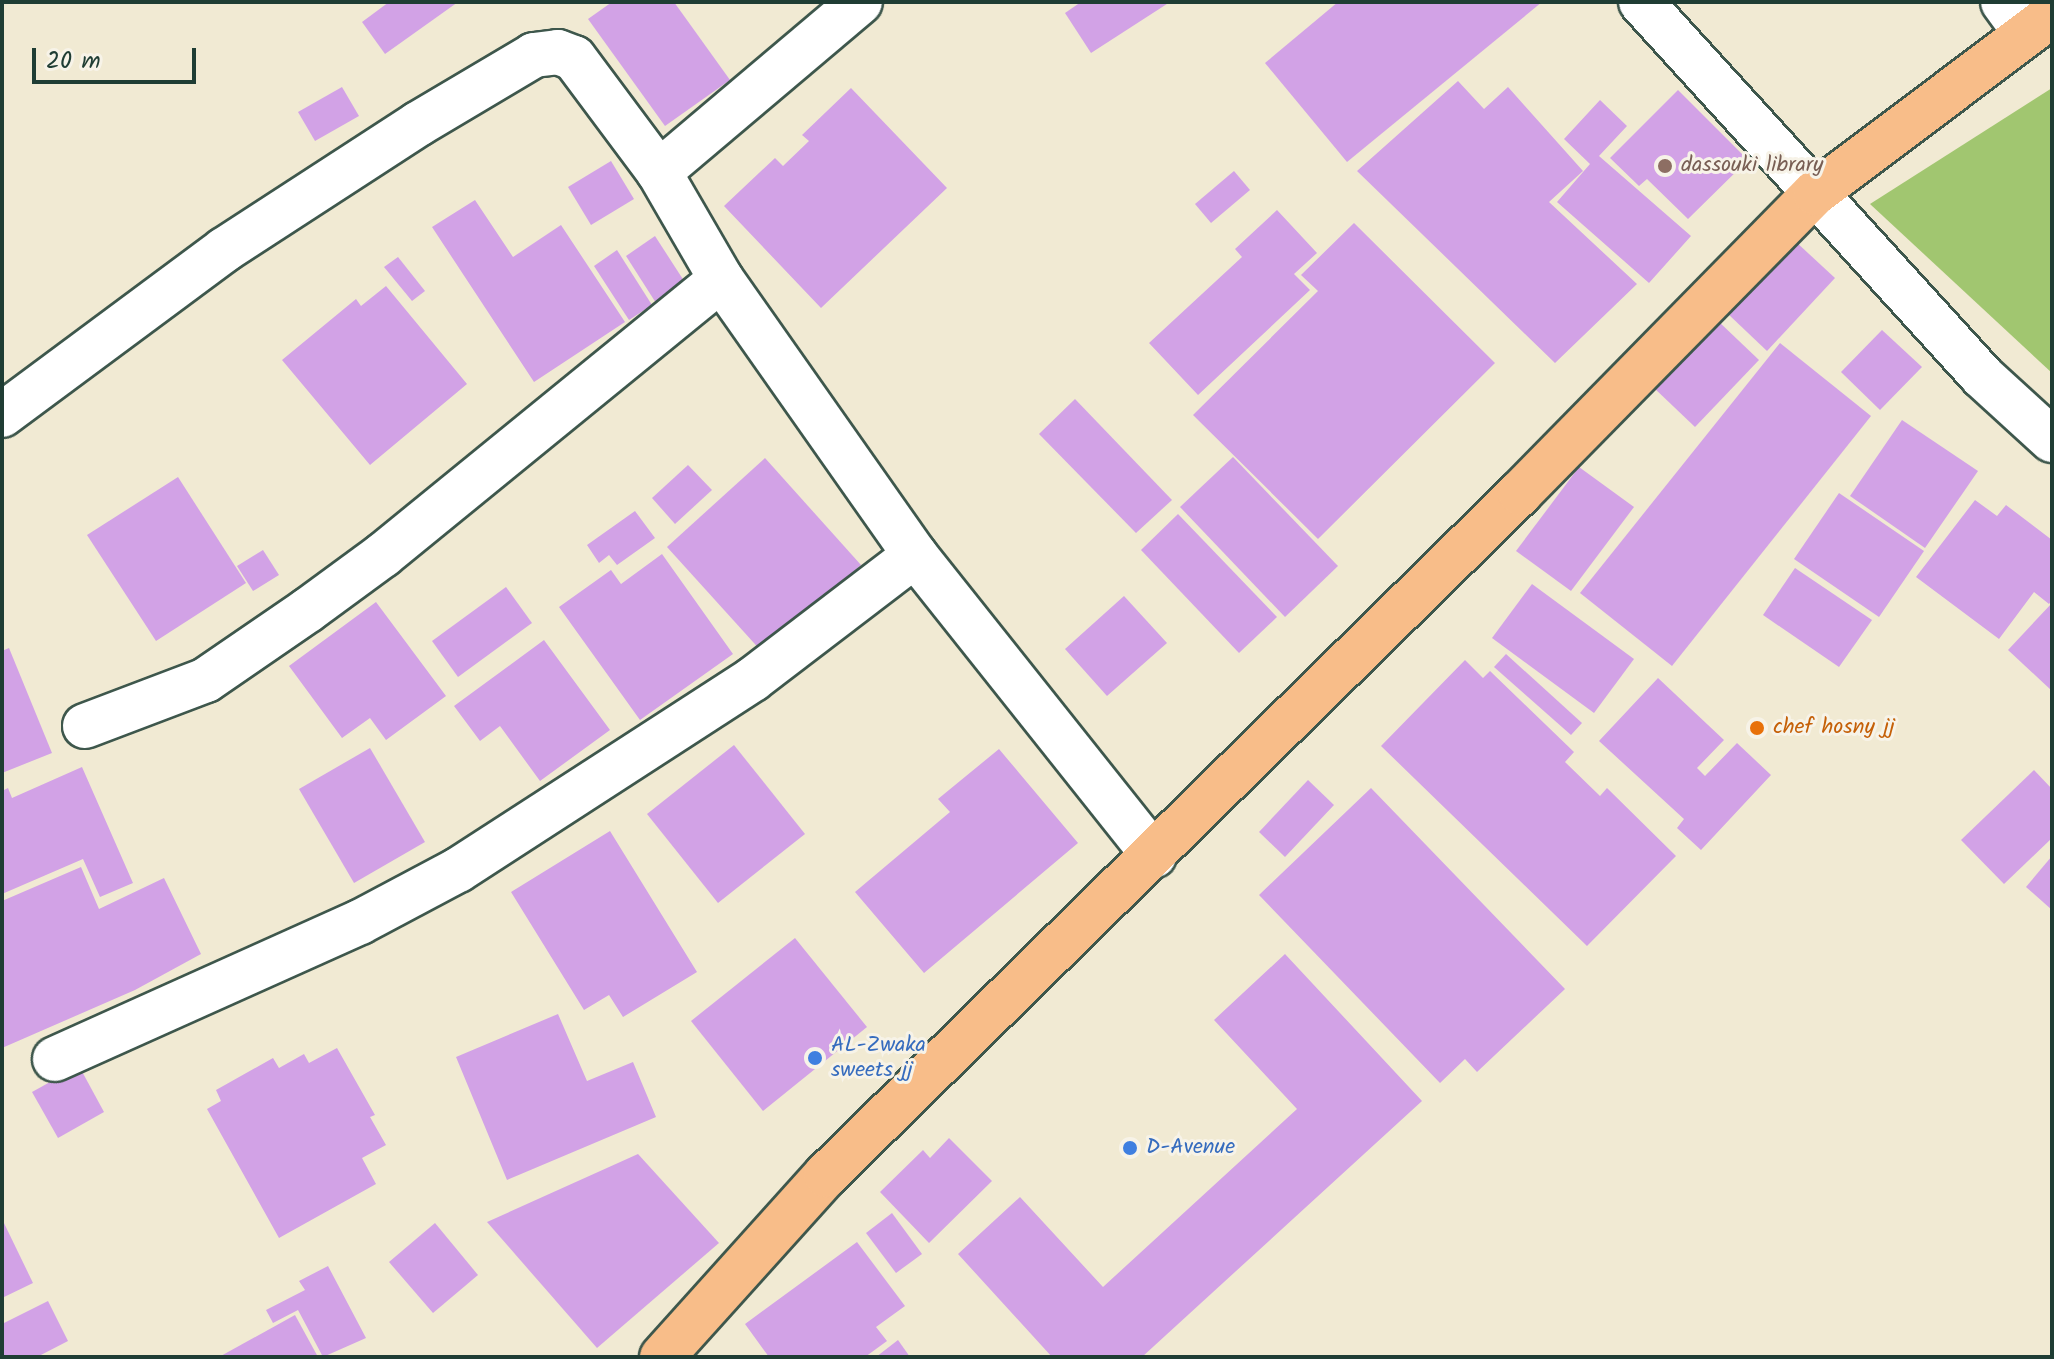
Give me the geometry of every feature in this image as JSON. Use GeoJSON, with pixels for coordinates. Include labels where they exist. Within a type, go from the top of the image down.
{"type":"FeatureCollection","features":[{"type":"Feature","properties":{"kind":"main road"},"geometry":{"type":"LineString","coordinates":[[662,1357],[826,1175],[1154,856],[1815,193],[2027,17]]}},
{"type":"Feature","properties":{"kind":"street"},"geometry":{"type":"LineString","coordinates":[[659,172],[860,2]]}},
{"type":"Feature","properties":{"kind":"street"},"geometry":{"type":"LineString","coordinates":[[1641,2],[1982,376],[2052,440]]}},
{"type":"Feature","properties":{"kind":"street"},"geometry":{"type":"LineString","coordinates":[[2,415],[303,196],[534,55],[558,52],[574,58],[659,172],[721,279],[915,555],[1154,856]]}},
{"type":"Feature","properties":{"kind":"street"},"geometry":{"type":"LineString","coordinates":[[85,726],[206,680],[308,610],[383,555],[721,279]]}},
{"type":"Feature","properties":{"kind":"street"},"geometry":{"type":"LineString","coordinates":[[55,1059],[346,928],[458,870],[753,679],[915,555]]}},
{"type":"Feature","properties":{"kind":"green space"},"geometry":{"type":"Polygon","coordinates":[[[2052,88],[2052,373],[1870,204],[2052,88]]]}},
{"type":"Feature","properties":{"kind":"building"},"geometry":{"type":"Polygon","coordinates":[[[389,2],[458,2],[385,54],[362,22],[389,2]]]}},
{"type":"Feature","properties":{"kind":"building"},"geometry":{"type":"Polygon","coordinates":[[[612,2],[674,2],[730,80],[665,126],[588,19],[612,2]]]}},
{"type":"Feature","properties":{"kind":"building"},"geometry":{"type":"Polygon","coordinates":[[[1081,2],[1170,2],[1091,53],[1065,13],[1081,2]]]}},
{"type":"Feature","properties":{"kind":"building"},"geometry":{"type":"Polygon","coordinates":[[[1338,2],[1542,2],[1347,162],[1265,63],[1338,2]]]}},
{"type":"Feature","properties":{"kind":"building"},"geometry":{"type":"Polygon","coordinates":[[[1458,81],[1484,109],[1508,87],[1583,171],[1549,202],[1637,284],[1555,363],[1357,171],[1458,81]]]}},
{"type":"Feature","properties":{"kind":"building"},"geometry":{"type":"Polygon","coordinates":[[[342,87],[359,116],[315,141],[298,112],[342,87]]]}},
{"type":"Feature","properties":{"kind":"building"},"geometry":{"type":"Polygon","coordinates":[[[851,88],[947,188],[821,308],[724,206],[775,158],[783,166],[809,141],[802,135],[851,88]]]}},
{"type":"Feature","properties":{"kind":"building"},"geometry":{"type":"Polygon","coordinates":[[[1678,90],[1748,160],[1688,219],[1647,179],[1639,186],[1610,158],[1678,90]]]}},
{"type":"Feature","properties":{"kind":"building"},"geometry":{"type":"Polygon","coordinates":[[[1600,100],[1627,126],[1599,156],[1691,236],[1649,283],[1557,202],[1590,164],[1564,139],[1600,100]]]}},
{"type":"Feature","properties":{"kind":"building"},"geometry":{"type":"Polygon","coordinates":[[[611,161],[634,199],[591,225],[568,187],[611,161]]]}},
{"type":"Feature","properties":{"kind":"building"},"geometry":{"type":"Polygon","coordinates":[[[1234,171],[1250,190],[1211,223],[1195,204],[1234,171]]]}},
{"type":"Feature","properties":{"kind":"building"},"geometry":{"type":"Polygon","coordinates":[[[475,200],[513,257],[561,225],[625,322],[534,382],[432,227],[475,200]]]}},
{"type":"Feature","properties":{"kind":"building"},"geometry":{"type":"Polygon","coordinates":[[[1277,210],[1317,253],[1294,274],[1310,290],[1198,395],[1149,343],[1242,257],[1235,249],[1277,210]]]}},
{"type":"Feature","properties":{"kind":"building"},"geometry":{"type":"Polygon","coordinates":[[[1354,223],[1495,363],[1318,539],[1193,415],[1318,291],[1301,275],[1354,223]]]}},
{"type":"Feature","properties":{"kind":"building"},"geometry":{"type":"Polygon","coordinates":[[[655,236],[686,284],[656,303],[626,256],[655,236]]]}},
{"type":"Feature","properties":{"kind":"building"},"geometry":{"type":"Polygon","coordinates":[[[1795,241],[1835,278],[1767,351],[1727,313],[1795,241]]]}},
{"type":"Feature","properties":{"kind":"building"},"geometry":{"type":"Polygon","coordinates":[[[617,250],[652,305],[629,320],[594,266],[617,250]]]}},
{"type":"Feature","properties":{"kind":"building"},"geometry":{"type":"Polygon","coordinates":[[[398,257],[425,291],[412,301],[384,267],[398,257]]]}},
{"type":"Feature","properties":{"kind":"building"},"geometry":{"type":"Polygon","coordinates":[[[386,286],[467,384],[370,465],[282,360],[356,299],[361,306],[386,286]]]}},
{"type":"Feature","properties":{"kind":"building"},"geometry":{"type":"Polygon","coordinates":[[[1717,320],[1759,360],[1695,427],[1653,387],[1717,320]]]}},
{"type":"Feature","properties":{"kind":"building"},"geometry":{"type":"Polygon","coordinates":[[[1882,330],[1922,367],[1880,410],[1841,372],[1882,330]]]}},
{"type":"Feature","properties":{"kind":"building"},"geometry":{"type":"Polygon","coordinates":[[[1780,343],[1871,416],[1672,666],[1580,593],[1780,343]]]}},
{"type":"Feature","properties":{"kind":"building"},"geometry":{"type":"Polygon","coordinates":[[[1075,399],[1172,500],[1136,533],[1039,434],[1075,399]]]}},
{"type":"Feature","properties":{"kind":"building"},"geometry":{"type":"Polygon","coordinates":[[[1902,420],[1978,471],[1925,548],[1850,496],[1902,420]]]}},
{"type":"Feature","properties":{"kind":"building"},"geometry":{"type":"Polygon","coordinates":[[[1233,457],[1338,566],[1285,617],[1180,507],[1233,457]]]}},
{"type":"Feature","properties":{"kind":"building"},"geometry":{"type":"Polygon","coordinates":[[[765,458],[861,565],[763,653],[667,547],[765,458]]]}},
{"type":"Feature","properties":{"kind":"building"},"geometry":{"type":"Polygon","coordinates":[[[688,465],[712,490],[675,524],[652,498],[688,465]]]}},
{"type":"Feature","properties":{"kind":"building"},"geometry":{"type":"Polygon","coordinates":[[[1579,467],[1634,507],[1571,591],[1516,551],[1579,467]]]}},
{"type":"Feature","properties":{"kind":"building"},"geometry":{"type":"Polygon","coordinates":[[[178,477],[246,583],[156,641],[87,535],[178,477]]]}},
{"type":"Feature","properties":{"kind":"building"},"geometry":{"type":"Polygon","coordinates":[[[1839,493],[1924,551],[1879,617],[1794,559],[1839,493]]]}},
{"type":"Feature","properties":{"kind":"building"},"geometry":{"type":"Polygon","coordinates":[[[1975,500],[1997,516],[2006,505],[2052,540],[2052,600],[2049,604],[2034,592],[1999,639],[1916,577],[1975,500]]]}},
{"type":"Feature","properties":{"kind":"building"},"geometry":{"type":"Polygon","coordinates":[[[635,511],[655,538],[617,565],[609,555],[599,563],[587,545],[635,511]]]}},
{"type":"Feature","properties":{"kind":"building"},"geometry":{"type":"Polygon","coordinates":[[[1178,514],[1277,617],[1239,653],[1141,550],[1178,514]]]}},
{"type":"Feature","properties":{"kind":"building"},"geometry":{"type":"Polygon","coordinates":[[[263,550],[279,575],[253,591],[237,566],[263,550]]]}},
{"type":"Feature","properties":{"kind":"building"},"geometry":{"type":"Polygon","coordinates":[[[662,554],[733,654],[640,720],[559,607],[611,570],[621,584],[662,554]]]}},
{"type":"Feature","properties":{"kind":"building"},"geometry":{"type":"Polygon","coordinates":[[[1795,568],[1872,620],[1839,667],[1763,615],[1795,568]]]}},
{"type":"Feature","properties":{"kind":"building"},"geometry":{"type":"Polygon","coordinates":[[[1532,584],[1634,659],[1594,713],[1492,638],[1532,584]]]}},
{"type":"Feature","properties":{"kind":"building"},"geometry":{"type":"Polygon","coordinates":[[[506,587],[532,623],[458,677],[432,641],[506,587]]]}},
{"type":"Feature","properties":{"kind":"building"},"geometry":{"type":"Polygon","coordinates":[[[1124,596],[1167,643],[1107,696],[1065,649],[1124,596]]]}},
{"type":"Feature","properties":{"kind":"building"},"geometry":{"type":"Polygon","coordinates":[[[376,602],[446,696],[386,740],[370,718],[342,738],[289,666],[376,602]]]}},
{"type":"Feature","properties":{"kind":"building"},"geometry":{"type":"Polygon","coordinates":[[[2052,603],[2052,691],[2008,650],[2052,603]]]}},
{"type":"Feature","properties":{"kind":"building"},"geometry":{"type":"Polygon","coordinates":[[[544,640],[610,730],[540,781],[500,726],[480,741],[454,706],[544,640]]]}},
{"type":"Feature","properties":{"kind":"building"},"geometry":{"type":"Polygon","coordinates":[[[9,648],[52,753],[2,773],[2,651],[9,648]]]}},
{"type":"Feature","properties":{"kind":"building"},"geometry":{"type":"Polygon","coordinates":[[[1506,654],[1582,723],[1571,735],[1494,667],[1506,654]]]}},
{"type":"Feature","properties":{"kind":"building"},"geometry":{"type":"Polygon","coordinates":[[[1465,660],[1483,678],[1490,671],[1574,752],[1565,762],[1600,796],[1607,788],[1676,856],[1587,946],[1381,746],[1465,660]]]}},
{"type":"Feature","properties":{"kind":"building"},"geometry":{"type":"Polygon","coordinates":[[[1658,678],[1724,740],[1697,768],[1705,776],[1737,743],[1771,775],[1701,850],[1677,828],[1684,819],[1599,741],[1658,678]]]}},
{"type":"Feature","properties":{"kind":"building"},"geometry":{"type":"Polygon","coordinates":[[[734,745],[805,834],[718,903],[647,814],[734,745]]]}},
{"type":"Feature","properties":{"kind":"building"},"geometry":{"type":"Polygon","coordinates":[[[370,748],[425,842],[354,883],[299,789],[370,748]]]}},
{"type":"Feature","properties":{"kind":"building"},"geometry":{"type":"Polygon","coordinates":[[[999,749],[1078,843],[924,973],[855,892],[950,812],[938,799],[999,749]]]}},
{"type":"Feature","properties":{"kind":"building"},"geometry":{"type":"Polygon","coordinates":[[[82,767],[133,883],[100,897],[83,859],[2,894],[2,791],[8,788],[12,798],[82,767]]]}},
{"type":"Feature","properties":{"kind":"building"},"geometry":{"type":"Polygon","coordinates":[[[2034,770],[2052,789],[2052,838],[2004,884],[1961,840],[2034,770]]]}},
{"type":"Feature","properties":{"kind":"building"},"geometry":{"type":"Polygon","coordinates":[[[1308,780],[1334,805],[1285,857],[1259,832],[1308,780]]]}},
{"type":"Feature","properties":{"kind":"building"},"geometry":{"type":"Polygon","coordinates":[[[1371,788],[1565,989],[1477,1072],[1465,1059],[1440,1083],[1259,895],[1371,788]]]}},
{"type":"Feature","properties":{"kind":"building"},"geometry":{"type":"Polygon","coordinates":[[[610,831],[697,972],[623,1017],[609,995],[584,1010],[511,892],[610,831]]]}},
{"type":"Feature","properties":{"kind":"building"},"geometry":{"type":"Polygon","coordinates":[[[2052,856],[2052,910],[2026,887],[2052,856]]]}},
{"type":"Feature","properties":{"kind":"building"},"geometry":{"type":"Polygon","coordinates":[[[81,867],[99,909],[164,878],[201,954],[135,990],[2,1048],[2,901],[81,867]]]}},
{"type":"Feature","properties":{"kind":"building"},"geometry":{"type":"Polygon","coordinates":[[[795,938],[867,1027],[763,1111],[691,1021],[795,938]]]}},
{"type":"Feature","properties":{"kind":"building"},"geometry":{"type":"Polygon","coordinates":[[[1285,954],[1422,1101],[1142,1357],[1052,1357],[958,1254],[1020,1197],[1103,1287],[1297,1109],[1214,1020],[1285,954]]]}},
{"type":"Feature","properties":{"kind":"building"},"geometry":{"type":"Polygon","coordinates":[[[558,1014],[587,1081],[633,1062],[656,1117],[507,1180],[456,1057],[558,1014]]]}},
{"type":"Feature","properties":{"kind":"building"},"geometry":{"type":"Polygon","coordinates":[[[337,1048],[375,1115],[370,1117],[386,1145],[362,1158],[376,1184],[279,1238],[207,1109],[221,1101],[216,1090],[273,1058],[279,1068],[304,1054],[309,1063],[337,1048]]]}},
{"type":"Feature","properties":{"kind":"building"},"geometry":{"type":"Polygon","coordinates":[[[79,1066],[104,1112],[58,1138],[32,1092],[79,1066]]]}},
{"type":"Feature","properties":{"kind":"building"},"geometry":{"type":"Polygon","coordinates":[[[949,1138],[992,1181],[929,1243],[880,1192],[923,1150],[930,1158],[949,1138]]]}},
{"type":"Feature","properties":{"kind":"building"},"geometry":{"type":"Polygon","coordinates":[[[638,1154],[719,1243],[597,1348],[487,1222],[638,1154]]]}},
{"type":"Feature","properties":{"kind":"building"},"geometry":{"type":"Polygon","coordinates":[[[892,1213],[922,1254],[896,1273],[866,1233],[892,1213]]]}},
{"type":"Feature","properties":{"kind":"building"},"geometry":{"type":"Polygon","coordinates":[[[2,1219],[33,1283],[2,1298],[2,1219]]]}},
{"type":"Feature","properties":{"kind":"building"},"geometry":{"type":"Polygon","coordinates":[[[435,1223],[478,1275],[433,1313],[389,1262],[435,1223]]]}},
{"type":"Feature","properties":{"kind":"building"},"geometry":{"type":"Polygon","coordinates":[[[857,1242],[905,1306],[876,1327],[887,1341],[865,1357],[769,1357],[745,1324],[857,1242]]]}},
{"type":"Feature","properties":{"kind":"building"},"geometry":{"type":"Polygon","coordinates":[[[328,1266],[366,1338],[323,1357],[298,1310],[273,1323],[266,1310],[305,1290],[299,1281],[328,1266]]]}},
{"type":"Feature","properties":{"kind":"building"},"geometry":{"type":"Polygon","coordinates":[[[48,1301],[68,1341],[37,1357],[2,1357],[2,1324],[48,1301]]]}},
{"type":"Feature","properties":{"kind":"building"},"geometry":{"type":"Polygon","coordinates":[[[295,1315],[318,1357],[219,1357],[295,1315]]]}},
{"type":"Feature","properties":{"kind":"building"},"geometry":{"type":"Polygon","coordinates":[[[898,1340],[910,1357],[876,1357],[898,1340]]]}},
{"type":"Feature","properties":{"kind":"place","name":"dassouki library"},"geometry":{"type":"Point","coordinates":[1665,166]}},
{"type":"Feature","properties":{"kind":"place","name":"chef hosny jj"},"geometry":{"type":"Point","coordinates":[1757,728]}},
{"type":"Feature","properties":{"kind":"place","name":"AL-Zwaka sweets jj"},"geometry":{"type":"Point","coordinates":[815,1058]}},
{"type":"Feature","properties":{"kind":"place","name":"D-Avenue"},"geometry":{"type":"Point","coordinates":[1130,1148]}}]}
